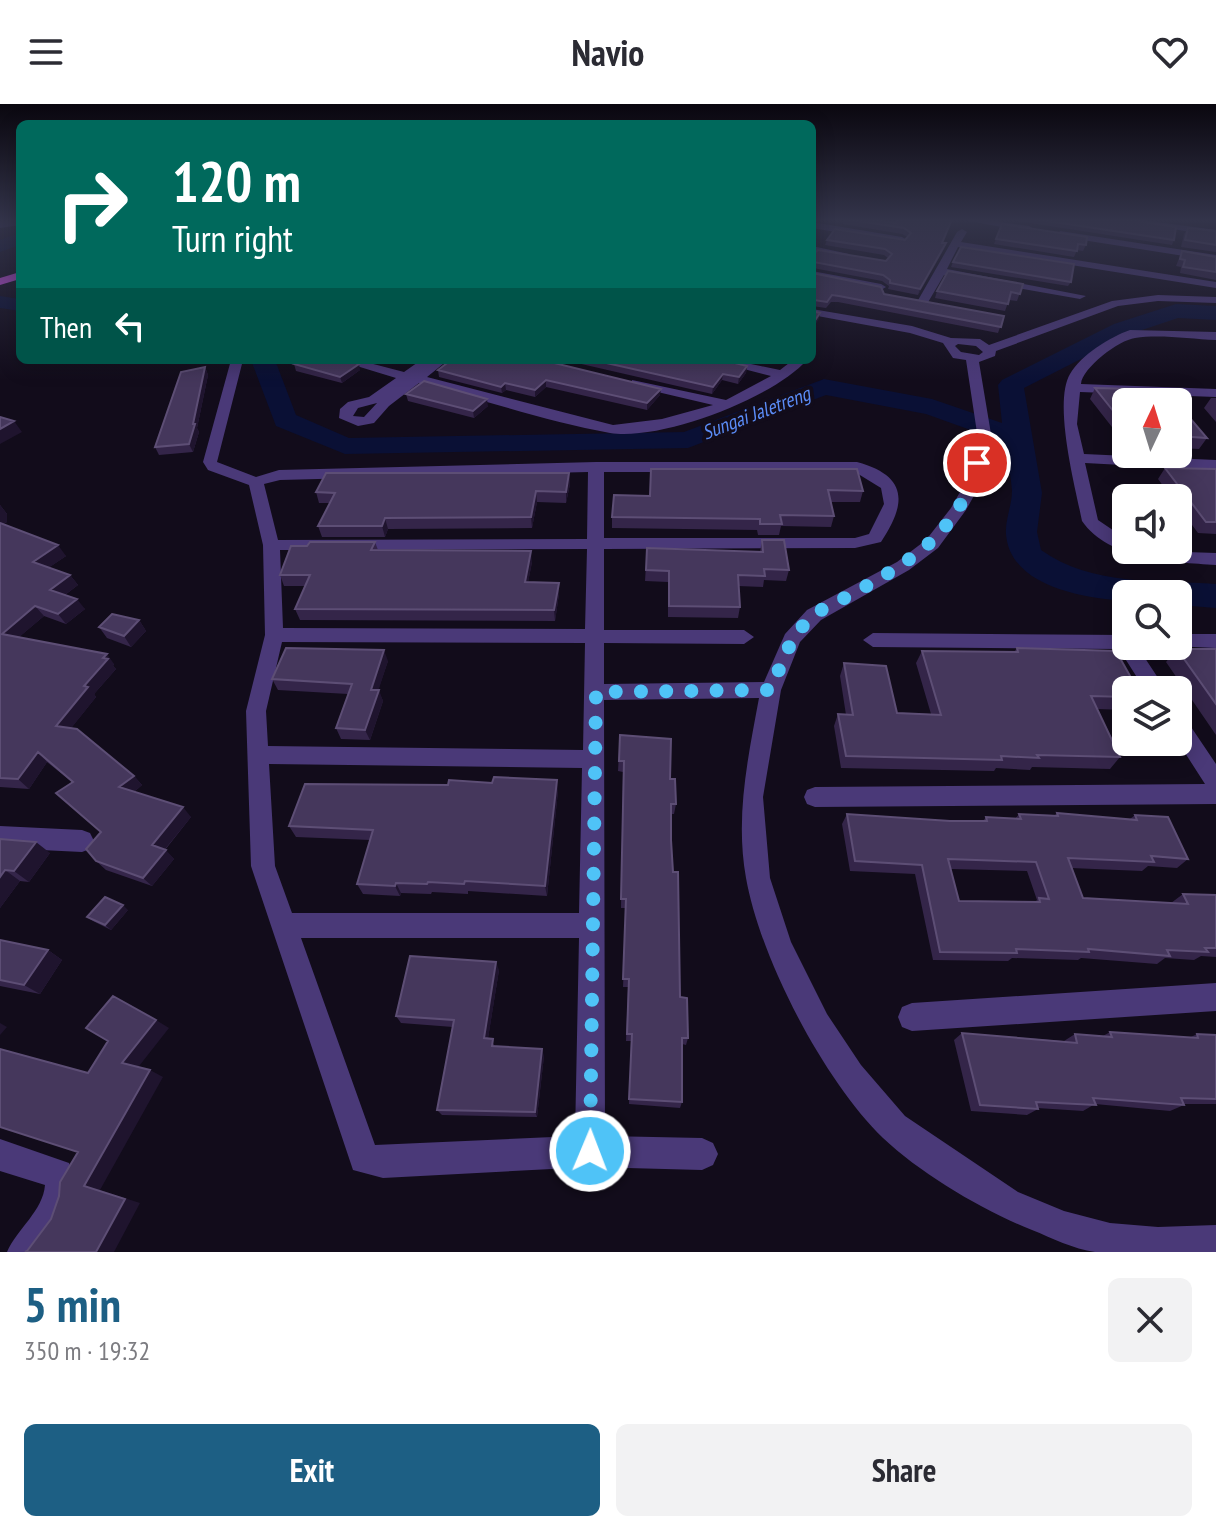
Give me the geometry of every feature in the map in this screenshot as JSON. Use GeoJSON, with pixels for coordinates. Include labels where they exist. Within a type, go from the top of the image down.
{"type":"FeatureCollection","features":[{"type":"Feature","properties":{"kind":"street"},"geometry":{"type":"LineString","coordinates":[[937,305],[917,301],[940,273]]}},
{"type":"Feature","properties":{"kind":"street"},"geometry":{"type":"LineString","coordinates":[[950,273],[1080,296]]}},
{"type":"Feature","properties":{"kind":"street"},"geometry":{"type":"LineString","coordinates":[[1132,273],[1134,300]]}},
{"type":"Feature","properties":{"kind":"street"},"geometry":{"type":"LineString","coordinates":[[1136,273],[1216,285]]}},
{"type":"Feature","properties":{"kind":"street"},"geometry":{"type":"LineString","coordinates":[[1171,278],[1172,273]]}},
{"type":"Feature","properties":{"kind":"street"},"geometry":{"type":"LineString","coordinates":[[816,275],[881,287]]}},
{"type":"Feature","properties":{"kind":"street"},"geometry":{"type":"LineString","coordinates":[[816,313],[912,330],[951,342],[973,341],[990,349],[1102,307],[1134,300],[1216,300]]}},
{"type":"Feature","properties":{"kind":"street"},"geometry":{"type":"LineString","coordinates":[[816,305],[903,323],[912,330]]}},
{"type":"Feature","properties":{"kind":"street"},"geometry":{"type":"LineString","coordinates":[[1112,538],[1096,529],[1090,521],[1070,424],[1075,376],[1084,365],[1125,336],[1216,336]]}},
{"type":"Feature","properties":{"kind":"street"},"geometry":{"type":"LineString","coordinates":[[951,342],[948,349],[951,352],[972,359],[988,356],[990,349]]}},
{"type":"Feature","properties":{"kind":"street"},"geometry":{"type":"LineString","coordinates":[[972,359],[986,446],[972,485],[958,510],[932,544],[903,566],[814,615],[792,639],[771,690],[752,797],[758,878],[779,946],[817,1024],[851,1075],[894,1127],[1007,1204],[1110,1240],[1158,1244],[1216,1242]]}},
{"type":"Feature","properties":{"kind":"street"},"geometry":{"type":"LineString","coordinates":[[236,364],[210,462],[213,467],[256,482],[279,475],[300,474],[596,467],[857,467],[884,479],[893,497],[889,516],[875,538],[855,543],[271,545]]}},
{"type":"Feature","properties":{"kind":"street"},"geometry":{"type":"LineString","coordinates":[[357,364],[613,429],[676,422],[725,404],[784,375],[796,364]]}},
{"type":"Feature","properties":{"kind":"street"},"geometry":{"type":"LineString","coordinates":[[410,379],[425,364]]}},
{"type":"Feature","properties":{"kind":"street"},"geometry":{"type":"LineString","coordinates":[[410,379],[435,364]]}},
{"type":"Feature","properties":{"kind":"street"},"geometry":{"type":"LineString","coordinates":[[733,364],[784,375]]}},
{"type":"Feature","properties":{"kind":"street"},"geometry":{"type":"LineString","coordinates":[[623,380],[725,404]]}},
{"type":"Feature","properties":{"kind":"street"},"geometry":{"type":"LineString","coordinates":[[1072,388],[1216,393]]}},
{"type":"Feature","properties":{"kind":"street"},"geometry":{"type":"LineString","coordinates":[[1079,458],[1216,465]]}},
{"type":"Feature","properties":{"kind":"street"},"geometry":{"type":"LineString","coordinates":[[590,1151],[597,636],[596,467]]}},
{"type":"Feature","properties":{"kind":"street"},"geometry":{"type":"LineString","coordinates":[[256,482],[271,545],[274,635],[256,711],[263,866],[364,1159],[383,1162],[590,1151],[702,1154]]}},
{"type":"Feature","properties":{"kind":"street"},"geometry":{"type":"LineString","coordinates":[[1192,558],[1216,559]]}},
{"type":"Feature","properties":{"kind":"street"},"geometry":{"type":"LineString","coordinates":[[274,635],[744,637]]}},
{"type":"Feature","properties":{"kind":"street"},"geometry":{"type":"LineString","coordinates":[[873,640],[1112,644]]}},
{"type":"Feature","properties":{"kind":"street"},"geometry":{"type":"LineString","coordinates":[[1192,641],[1216,641]]}},
{"type":"Feature","properties":{"kind":"street"},"geometry":{"type":"LineString","coordinates":[[596,692],[771,690]]}},
{"type":"Feature","properties":{"kind":"street"},"geometry":{"type":"LineString","coordinates":[[1192,746],[1216,783]]}},
{"type":"Feature","properties":{"kind":"street"},"geometry":{"type":"LineString","coordinates":[[257,755],[594,759]]}},
{"type":"Feature","properties":{"kind":"street"},"geometry":{"type":"LineString","coordinates":[[815,797],[1216,794]]}},
{"type":"Feature","properties":{"kind":"street"},"geometry":{"type":"LineString","coordinates":[[0,837],[82,841]]}},
{"type":"Feature","properties":{"kind":"street"},"geometry":{"type":"LineString","coordinates":[[285,926],[594,925]]}},
{"type":"Feature","properties":{"kind":"street"},"geometry":{"type":"LineString","coordinates":[[912,1017],[1216,997]]}},
{"type":"Feature","properties":{"kind":"street"},"geometry":{"type":"LineString","coordinates":[[0,1155],[58,1174],[62,1181],[59,1202],[24,1252]]}},
{"type":"Feature","properties":{"kind":"building"},"geometry":{"type":"Polygon","coordinates":[[[870,273],[929,273],[920,289],[890,283],[883,275],[870,273]]]}},
{"type":"Feature","properties":{"kind":"building"},"geometry":{"type":"Polygon","coordinates":[[[947,273],[1023,284],[1020,294],[1011,292],[1008,304],[937,291],[947,273]]]}},
{"type":"Feature","properties":{"kind":"building"},"geometry":{"type":"Polygon","coordinates":[[[1015,273],[1073,273],[1071,282],[1015,273]]]}},
{"type":"Feature","properties":{"kind":"building"},"geometry":{"type":"Polygon","coordinates":[[[816,274],[881,287],[884,294],[1004,316],[1001,327],[832,295],[827,302],[816,300],[816,274]]]}},
{"type":"Feature","properties":{"kind":"building"},"geometry":{"type":"Polygon","coordinates":[[[294,364],[359,364],[340,377],[294,364]]]}},
{"type":"Feature","properties":{"kind":"building"},"geometry":{"type":"Polygon","coordinates":[[[446,364],[558,364],[661,389],[647,403],[546,380],[535,390],[505,383],[501,387],[438,370],[446,364]]]}},
{"type":"Feature","properties":{"kind":"building"},"geometry":{"type":"Polygon","coordinates":[[[611,364],[747,366],[739,377],[723,374],[713,387],[611,364]]]}},
{"type":"Feature","properties":{"kind":"building"},"geometry":{"type":"Polygon","coordinates":[[[205,367],[189,444],[155,447],[181,372],[205,367]]]}},
{"type":"Feature","properties":{"kind":"building"},"geometry":{"type":"Polygon","coordinates":[[[424,381],[487,399],[473,411],[406,394],[424,381]]]}},
{"type":"Feature","properties":{"kind":"building"},"geometry":{"type":"Polygon","coordinates":[[[1095,388],[1112,388],[1112,409],[1095,388]]]}},
{"type":"Feature","properties":{"kind":"building"},"geometry":{"type":"Polygon","coordinates":[[[0,417],[14,421],[0,429],[0,417]]]}},
{"type":"Feature","properties":{"kind":"building"},"geometry":{"type":"Polygon","coordinates":[[[1192,420],[1207,438],[1192,437],[1192,420]]]}},
{"type":"Feature","properties":{"kind":"building"},"geometry":{"type":"Polygon","coordinates":[[[1165,468],[1216,469],[1216,522],[1206,522],[1192,504],[1192,484],[1177,484],[1165,468]]]}},
{"type":"Feature","properties":{"kind":"building"},"geometry":{"type":"Polygon","coordinates":[[[651,469],[857,469],[863,491],[828,490],[834,516],[780,515],[782,524],[760,524],[760,519],[612,517],[614,495],[650,496],[651,469]]]}},
{"type":"Feature","properties":{"kind":"building"},"geometry":{"type":"Polygon","coordinates":[[[326,473],[569,473],[566,492],[536,491],[531,517],[385,518],[382,526],[318,526],[335,493],[316,492],[326,473]]]}},
{"type":"Feature","properties":{"kind":"building"},"geometry":{"type":"Polygon","coordinates":[[[0,523],[58,545],[33,562],[70,575],[50,590],[77,599],[58,614],[35,606],[2,634],[107,654],[103,658],[108,659],[84,686],[88,687],[56,726],[77,729],[134,776],[119,787],[183,807],[152,845],[166,850],[143,878],[96,861],[86,849],[101,832],[56,793],[73,782],[38,752],[18,779],[0,778],[0,523]]]}},
{"type":"Feature","properties":{"kind":"building"},"geometry":{"type":"Polygon","coordinates":[[[762,540],[784,540],[789,570],[764,569],[765,576],[738,575],[740,607],[669,606],[669,571],[646,570],[647,548],[763,552],[762,540]]]}},
{"type":"Feature","properties":{"kind":"building"},"geometry":{"type":"Polygon","coordinates":[[[310,542],[375,542],[371,550],[531,551],[525,582],[559,583],[554,610],[295,609],[310,575],[280,575],[291,546],[307,546],[310,542]]]}},
{"type":"Feature","properties":{"kind":"building"},"geometry":{"type":"Polygon","coordinates":[[[112,614],[139,620],[124,636],[99,627],[112,614]]]}},
{"type":"Feature","properties":{"kind":"building"},"geometry":{"type":"Polygon","coordinates":[[[286,648],[384,650],[371,690],[379,690],[365,730],[336,728],[352,684],[272,679],[286,648]]]}},
{"type":"Feature","properties":{"kind":"building"},"geometry":{"type":"Polygon","coordinates":[[[1017,648],[1112,651],[1112,660],[1121,660],[1130,676],[1112,676],[1112,697],[1091,696],[1112,740],[1112,756],[1120,757],[1001,756],[1002,760],[846,756],[838,714],[853,715],[844,663],[886,666],[897,713],[941,715],[922,651],[1018,652],[1017,648]]]}},
{"type":"Feature","properties":{"kind":"building"},"geometry":{"type":"Polygon","coordinates":[[[1192,649],[1216,649],[1216,704],[1185,660],[1192,660],[1192,649]]]}},
{"type":"Feature","properties":{"kind":"building"},"geometry":{"type":"Polygon","coordinates":[[[620,735],[671,739],[670,779],[675,779],[676,804],[671,804],[671,840],[673,872],[678,872],[680,997],[687,998],[688,1038],[682,1038],[682,1102],[629,1099],[632,1034],[627,1034],[629,979],[623,979],[626,899],[621,899],[624,761],[619,761],[620,735]]]}},
{"type":"Feature","properties":{"kind":"building"},"geometry":{"type":"Polygon","coordinates":[[[494,777],[557,780],[545,886],[465,881],[464,884],[396,883],[395,886],[357,884],[373,830],[289,826],[305,784],[448,785],[449,780],[492,783],[494,777]]]}},
{"type":"Feature","properties":{"kind":"building"},"geometry":{"type":"Polygon","coordinates":[[[1057,813],[1137,820],[1135,815],[1168,817],[1188,859],[1151,856],[1154,862],[1068,858],[1083,898],[1188,904],[1183,894],[1216,895],[1216,948],[1205,948],[1208,952],[1167,950],[1170,956],[1088,949],[1089,952],[1016,949],[1017,953],[940,952],[922,865],[855,861],[847,814],[950,821],[987,821],[986,817],[1021,819],[1019,814],[1058,816],[1057,813]],[[948,859],[959,901],[1040,902],[1039,898],[1049,899],[1036,862],[948,859]]]}},
{"type":"Feature","properties":{"kind":"building"},"geometry":{"type":"Polygon","coordinates":[[[0,839],[36,842],[14,871],[5,870],[0,877],[0,839]]]}},
{"type":"Feature","properties":{"kind":"building"},"geometry":{"type":"Polygon","coordinates":[[[105,897],[123,905],[105,925],[87,917],[105,897]]]}},
{"type":"Feature","properties":{"kind":"building"},"geometry":{"type":"Polygon","coordinates":[[[0,940],[48,950],[24,985],[0,980],[0,940]]]}},
{"type":"Feature","properties":{"kind":"building"},"geometry":{"type":"Polygon","coordinates":[[[410,956],[496,962],[484,1038],[493,1039],[492,1046],[542,1049],[535,1112],[437,1110],[454,1020],[396,1016],[410,956]]]}},
{"type":"Feature","properties":{"kind":"building"},"geometry":{"type":"Polygon","coordinates":[[[113,996],[156,1020],[122,1063],[150,1070],[84,1186],[125,1199],[96,1252],[25,1252],[51,1219],[60,1182],[78,1152],[0,1127],[0,1049],[88,1073],[108,1041],[86,1028],[113,996]]]}},
{"type":"Feature","properties":{"kind":"building"},"geometry":{"type":"Polygon","coordinates":[[[1110,1032],[1198,1038],[1197,1034],[1216,1035],[1216,1099],[1181,1098],[1184,1105],[1093,1098],[1096,1105],[1036,1102],[1038,1109],[980,1105],[962,1033],[1077,1043],[1075,1034],[1112,1037],[1110,1032]]]}},
{"type":"Feature","properties":{"kind":"waterway","name":"Sungai Jaletreng"},"geometry":{"type":"LineString","coordinates":[[0,302],[16,304]]}},
{"type":"Feature","properties":{"kind":"waterway","name":"Sungai Jaletreng"},"geometry":{"type":"LineString","coordinates":[[1017,437],[1011,385],[1122,329],[1176,311],[1216,313]]}},
{"type":"Feature","properties":{"kind":"waterway","name":"Sungai Jaletreng"},"geometry":{"type":"LineString","coordinates":[[264,364],[285,420],[345,446],[688,440],[824,387],[932,407],[1017,437]]}},
{"type":"Feature","properties":{"kind":"waterway"},"geometry":{"type":"LineString","coordinates":[[1017,437],[1027,493],[1021,532],[1026,555],[1051,573],[1098,588],[1216,596]]}},
{"type":"Feature","properties":{"kind":"route"},"geometry":{"type":"LineString","coordinates":[[590,1151],[596,692],[771,690],[792,639],[814,615],[903,566],[932,544],[958,510],[972,485],[977,463]]}}]}
